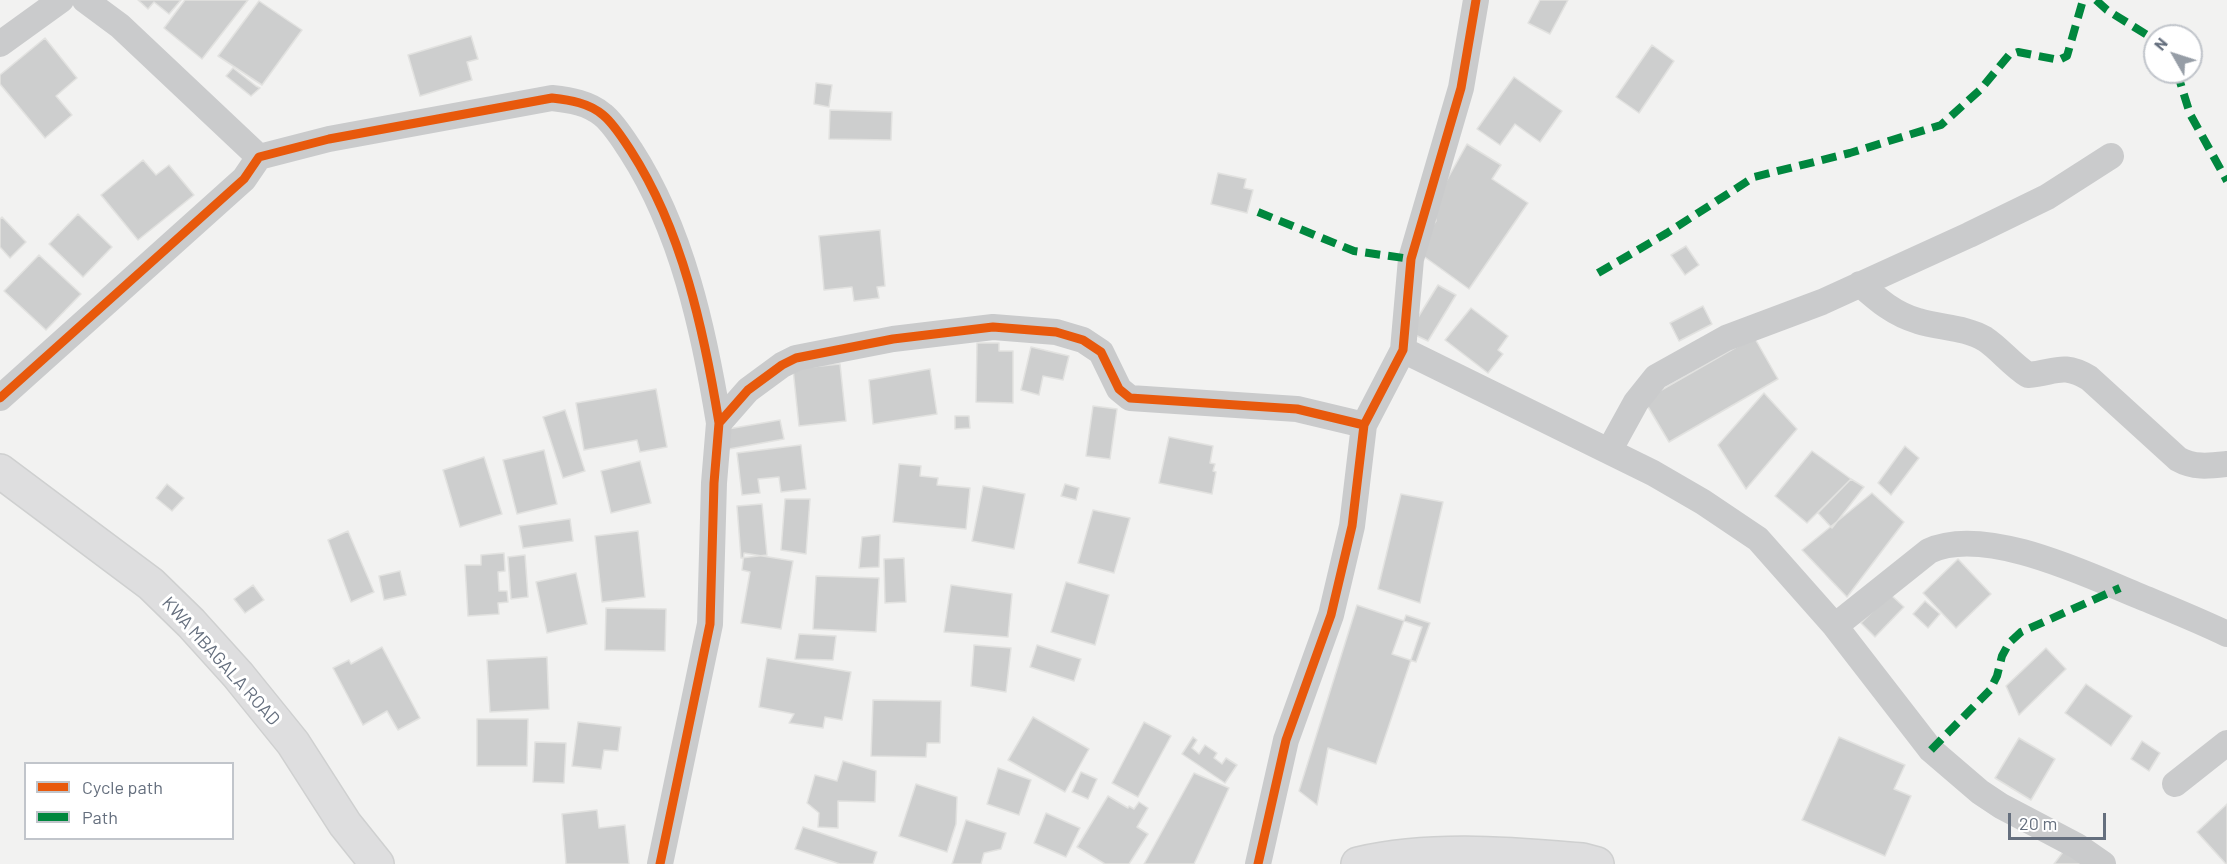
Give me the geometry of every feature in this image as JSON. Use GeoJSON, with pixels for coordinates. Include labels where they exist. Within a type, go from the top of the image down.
{"type":"FeatureCollection","features":[{"type":"Feature","properties":{"kind":"street"},"geometry":{"type":"LineString","coordinates":[[0,44],[61,0]]}},
{"type":"Feature","properties":{"kind":"street"},"geometry":{"type":"LineString","coordinates":[[85,0],[120,26],[259,157]]}},
{"type":"Feature","properties":{"kind":"street"},"geometry":{"type":"LineString","coordinates":[[1258,864],[1286,740],[1334,604],[1352,526],[1364,425],[1402,350],[1411,259],[1461,88],[1476,0]]}},
{"type":"Feature","properties":{"kind":"street"},"geometry":{"type":"LineString","coordinates":[[0,398],[244,179],[259,157],[330,139],[552,98],[574,100],[603,115],[650,180],[670,232],[696,308],[708,357],[719,423],[714,483],[710,624],[660,864]]}},
{"type":"Feature","properties":{"kind":"street"},"geometry":{"type":"LineString","coordinates":[[1609,451],[1636,402],[1656,377],[1726,338],[1822,302],[1969,236],[2047,196],[2110,156]]}},
{"type":"Feature","properties":{"kind":"street"},"geometry":{"type":"LineString","coordinates":[[1860,284],[1884,306],[1899,314],[1918,321],[1966,331],[1985,339],[2028,375],[2065,368],[2077,371],[2089,378],[2178,459],[2187,464],[2209,466],[2227,464]]}},
{"type":"Feature","properties":{"kind":"street"},"geometry":{"type":"LineString","coordinates":[[719,423],[748,390],[782,365],[796,358],[893,339],[993,327],[1056,332],[1083,340],[1101,352],[1119,389],[1130,398],[1297,409],[1364,425]]}},
{"type":"Feature","properties":{"kind":"street"},"geometry":{"type":"LineString","coordinates":[[1402,350],[1653,473],[1693,496],[1758,539],[1835,626],[1930,750],[1954,772],[2001,806],[2078,846],[2103,864]]}},
{"type":"Feature","properties":{"kind":"street","name":"KWA MBAGALA ROAD"},"geometry":{"type":"LineString","coordinates":[[0,471],[151,584],[191,623],[238,675],[293,743],[345,824],[377,864]]}},
{"type":"Feature","properties":{"kind":"street"},"geometry":{"type":"LineString","coordinates":[[1835,626],[1929,551],[1942,545],[1959,543],[1989,545],[2047,559],[2227,634]]}},
{"type":"Feature","properties":{"kind":"street"},"geometry":{"type":"LineString","coordinates":[[2175,784],[2227,743]]}},
{"type":"Feature","properties":{"kind":"street"},"geometry":{"type":"LineString","coordinates":[[1358,864],[1383,858],[1454,853],[1562,858],[1597,864]]}},
{"type":"Feature","properties":{"kind":"building"},"geometry":{"type":"Polygon","coordinates":[[[138,0],[181,0],[169,14],[154,2],[148,9],[138,0]]]}},
{"type":"Feature","properties":{"kind":"building"},"geometry":{"type":"Polygon","coordinates":[[[185,0],[248,0],[202,59],[164,28],[185,0]]]}},
{"type":"Feature","properties":{"kind":"building"},"geometry":{"type":"Polygon","coordinates":[[[1540,0],[1568,0],[1550,34],[1528,23],[1540,0]]]}},
{"type":"Feature","properties":{"kind":"building"},"geometry":{"type":"Polygon","coordinates":[[[259,1],[302,30],[262,85],[218,56],[259,1]]]}},
{"type":"Feature","properties":{"kind":"building"},"geometry":{"type":"Polygon","coordinates":[[[471,36],[478,59],[467,62],[472,80],[420,96],[408,55],[471,36]]]}},
{"type":"Feature","properties":{"kind":"building"},"geometry":{"type":"Polygon","coordinates":[[[45,38],[77,78],[56,96],[72,115],[45,138],[0,84],[0,75],[45,38]]]}},
{"type":"Feature","properties":{"kind":"building"},"geometry":{"type":"Polygon","coordinates":[[[1652,45],[1674,61],[1639,113],[1616,97],[1652,45]]]}},
{"type":"Feature","properties":{"kind":"building"},"geometry":{"type":"Polygon","coordinates":[[[233,68],[260,88],[251,96],[226,76],[233,68]]]}},
{"type":"Feature","properties":{"kind":"building"},"geometry":{"type":"Polygon","coordinates":[[[1514,77],[1562,111],[1540,142],[1515,124],[1500,145],[1477,129],[1514,77]]]}},
{"type":"Feature","properties":{"kind":"building"},"geometry":{"type":"Polygon","coordinates":[[[816,83],[832,85],[829,107],[814,104],[816,83]]]}},
{"type":"Feature","properties":{"kind":"building"},"geometry":{"type":"Polygon","coordinates":[[[830,110],[892,112],[891,140],[829,139],[830,110]]]}},
{"type":"Feature","properties":{"kind":"building"},"geometry":{"type":"Polygon","coordinates":[[[1467,144],[1501,165],[1492,179],[1528,203],[1469,289],[1415,250],[1436,221],[1433,205],[1467,144]]]}},
{"type":"Feature","properties":{"kind":"building"},"geometry":{"type":"Polygon","coordinates":[[[143,160],[156,175],[169,165],[194,195],[138,240],[101,195],[143,160]]]}},
{"type":"Feature","properties":{"kind":"building"},"geometry":{"type":"Polygon","coordinates":[[[1218,173],[1246,179],[1244,188],[1253,190],[1247,213],[1211,204],[1218,173]]]}},
{"type":"Feature","properties":{"kind":"building"},"geometry":{"type":"Polygon","coordinates":[[[78,214],[112,247],[83,277],[49,244],[78,214]]]}},
{"type":"Feature","properties":{"kind":"building"},"geometry":{"type":"Polygon","coordinates":[[[2,217],[26,242],[10,258],[0,247],[0,219],[2,217]]]}},
{"type":"Feature","properties":{"kind":"building"},"geometry":{"type":"Polygon","coordinates":[[[880,230],[885,286],[877,287],[879,298],[854,301],[852,287],[824,290],[819,236],[880,230]]]}},
{"type":"Feature","properties":{"kind":"building"},"geometry":{"type":"Polygon","coordinates":[[[1686,246],[1699,265],[1685,275],[1671,255],[1686,246]]]}},
{"type":"Feature","properties":{"kind":"building"},"geometry":{"type":"Polygon","coordinates":[[[39,255],[81,294],[46,330],[4,291],[39,255]]]}},
{"type":"Feature","properties":{"kind":"building"},"geometry":{"type":"Polygon","coordinates":[[[1438,285],[1456,295],[1428,341],[1409,332],[1438,285]]]}},
{"type":"Feature","properties":{"kind":"building"},"geometry":{"type":"Polygon","coordinates":[[[1703,306],[1712,324],[1679,341],[1670,323],[1703,306]]]}},
{"type":"Feature","properties":{"kind":"building"},"geometry":{"type":"Polygon","coordinates":[[[1471,308],[1508,336],[1498,350],[1503,354],[1488,373],[1445,340],[1471,308]]]}},
{"type":"Feature","properties":{"kind":"building"},"geometry":{"type":"Polygon","coordinates":[[[1754,337],[1778,379],[1669,442],[1644,400],[1754,337]]]}},
{"type":"Feature","properties":{"kind":"building"},"geometry":{"type":"Polygon","coordinates":[[[977,343],[999,343],[999,351],[1013,351],[1013,403],[976,402],[977,343]]]}},
{"type":"Feature","properties":{"kind":"building"},"geometry":{"type":"Polygon","coordinates":[[[1031,347],[1069,356],[1063,380],[1043,376],[1039,395],[1021,390],[1031,347]]]}},
{"type":"Feature","properties":{"kind":"building"},"geometry":{"type":"Polygon","coordinates":[[[840,364],[846,421],[799,426],[793,369],[840,364]]]}},
{"type":"Feature","properties":{"kind":"building"},"geometry":{"type":"Polygon","coordinates":[[[930,369],[937,414],[873,424],[869,380],[930,369]]]}},
{"type":"Feature","properties":{"kind":"building"},"geometry":{"type":"Polygon","coordinates":[[[656,389],[667,447],[640,452],[637,440],[584,450],[576,403],[656,389]]]}},
{"type":"Feature","properties":{"kind":"building"},"geometry":{"type":"Polygon","coordinates":[[[1764,393],[1797,429],[1746,489],[1718,445],[1764,393]]]}},
{"type":"Feature","properties":{"kind":"building"},"geometry":{"type":"Polygon","coordinates":[[[1093,406],[1117,409],[1110,459],[1086,456],[1093,406]]]}},
{"type":"Feature","properties":{"kind":"building"},"geometry":{"type":"Polygon","coordinates":[[[565,410],[585,471],[563,478],[543,417],[565,410]]]}},
{"type":"Feature","properties":{"kind":"building"},"geometry":{"type":"Polygon","coordinates":[[[955,416],[969,416],[970,428],[955,429],[955,416]]]}},
{"type":"Feature","properties":{"kind":"building"},"geometry":{"type":"Polygon","coordinates":[[[780,420],[784,439],[729,449],[728,429],[780,420]]]}},
{"type":"Feature","properties":{"kind":"building"},"geometry":{"type":"Polygon","coordinates":[[[1169,437],[1213,446],[1210,463],[1215,464],[1213,471],[1216,472],[1212,494],[1159,483],[1169,437]]]}},
{"type":"Feature","properties":{"kind":"building"},"geometry":{"type":"Polygon","coordinates":[[[801,445],[806,489],[781,492],[779,477],[758,479],[760,493],[742,495],[737,453],[801,445]]]}},
{"type":"Feature","properties":{"kind":"building"},"geometry":{"type":"Polygon","coordinates":[[[1905,446],[1919,458],[1891,495],[1878,483],[1905,446]]]}},
{"type":"Feature","properties":{"kind":"building"},"geometry":{"type":"Polygon","coordinates":[[[544,450],[557,504],[517,514],[503,460],[544,450]]]}},
{"type":"Feature","properties":{"kind":"building"},"geometry":{"type":"Polygon","coordinates":[[[1812,451],[1851,479],[1807,523],[1775,496],[1812,451]]]}},
{"type":"Feature","properties":{"kind":"building"},"geometry":{"type":"Polygon","coordinates":[[[484,457],[502,514],[460,527],[443,470],[484,457]]]}},
{"type":"Feature","properties":{"kind":"building"},"geometry":{"type":"Polygon","coordinates":[[[640,461],[651,503],[611,513],[601,471],[640,461]]]}},
{"type":"Feature","properties":{"kind":"building"},"geometry":{"type":"Polygon","coordinates":[[[899,464],[921,466],[920,476],[938,478],[937,485],[970,488],[966,529],[893,522],[899,464]]]}},
{"type":"Feature","properties":{"kind":"building"},"geometry":{"type":"Polygon","coordinates":[[[1851,479],[1864,487],[1832,528],[1818,513],[1851,479]]]}},
{"type":"Feature","properties":{"kind":"building"},"geometry":{"type":"Polygon","coordinates":[[[167,484],[184,498],[172,511],[156,498],[167,484]]]}},
{"type":"Feature","properties":{"kind":"building"},"geometry":{"type":"Polygon","coordinates":[[[1065,484],[1079,488],[1076,500],[1061,496],[1065,484]]]}},
{"type":"Feature","properties":{"kind":"building"},"geometry":{"type":"Polygon","coordinates":[[[983,486],[1025,494],[1014,549],[972,541],[983,486]]]}},
{"type":"Feature","properties":{"kind":"building"},"geometry":{"type":"Polygon","coordinates":[[[1872,493],[1904,522],[1847,597],[1802,550],[1872,493]]]}},
{"type":"Feature","properties":{"kind":"building"},"geometry":{"type":"Polygon","coordinates":[[[1401,494],[1443,502],[1420,603],[1378,589],[1401,494]]]}},
{"type":"Feature","properties":{"kind":"building"},"geometry":{"type":"Polygon","coordinates":[[[785,499],[810,499],[806,554],[781,550],[785,499]]]}},
{"type":"Feature","properties":{"kind":"building"},"geometry":{"type":"Polygon","coordinates":[[[762,504],[767,555],[741,558],[737,506],[762,504]]]}},
{"type":"Feature","properties":{"kind":"building"},"geometry":{"type":"Polygon","coordinates":[[[1093,510],[1130,518],[1114,573],[1078,563],[1093,510]]]}},
{"type":"Feature","properties":{"kind":"building"},"geometry":{"type":"Polygon","coordinates":[[[570,519],[573,541],[523,548],[519,526],[570,519]]]}},
{"type":"Feature","properties":{"kind":"building"},"geometry":{"type":"Polygon","coordinates":[[[348,531],[374,592],[351,602],[328,540],[348,531]]]}},
{"type":"Feature","properties":{"kind":"building"},"geometry":{"type":"Polygon","coordinates":[[[638,531],[645,597],[602,602],[595,536],[638,531]]]}},
{"type":"Feature","properties":{"kind":"building"},"geometry":{"type":"Polygon","coordinates":[[[880,535],[879,567],[859,568],[862,537],[880,535]]]}},
{"type":"Feature","properties":{"kind":"building"},"geometry":{"type":"Polygon","coordinates":[[[504,553],[505,571],[498,572],[499,591],[507,591],[508,602],[498,603],[499,614],[468,616],[465,565],[481,565],[481,555],[504,553]]]}},
{"type":"Feature","properties":{"kind":"building"},"geometry":{"type":"Polygon","coordinates":[[[744,553],[793,561],[781,629],[741,623],[750,572],[742,570],[744,553]]]}},
{"type":"Feature","properties":{"kind":"building"},"geometry":{"type":"Polygon","coordinates":[[[525,555],[528,597],[511,599],[508,557],[525,555]]]}},
{"type":"Feature","properties":{"kind":"building"},"geometry":{"type":"Polygon","coordinates":[[[904,558],[906,602],[885,603],[884,559],[904,558]]]}},
{"type":"Feature","properties":{"kind":"building"},"geometry":{"type":"Polygon","coordinates":[[[1958,559],[1991,594],[1956,628],[1923,593],[1958,559]]]}},
{"type":"Feature","properties":{"kind":"building"},"geometry":{"type":"Polygon","coordinates":[[[400,571],[406,595],[384,600],[379,576],[400,571]]]}},
{"type":"Feature","properties":{"kind":"building"},"geometry":{"type":"Polygon","coordinates":[[[576,573],[587,624],[547,633],[536,582],[576,573]]]}},
{"type":"Feature","properties":{"kind":"building"},"geometry":{"type":"Polygon","coordinates":[[[816,576],[879,578],[876,632],[813,629],[816,576]]]}},
{"type":"Feature","properties":{"kind":"building"},"geometry":{"type":"Polygon","coordinates":[[[1066,582],[1109,595],[1095,645],[1051,632],[1066,582]]]}},
{"type":"Feature","properties":{"kind":"building"},"geometry":{"type":"Polygon","coordinates":[[[253,585],[264,600],[245,613],[234,599],[253,585]]]}},
{"type":"Feature","properties":{"kind":"building"},"geometry":{"type":"Polygon","coordinates":[[[951,585],[1012,594],[1008,637],[944,632],[951,585]]]}},
{"type":"Feature","properties":{"kind":"building"},"geometry":{"type":"Polygon","coordinates":[[[1890,594],[1904,607],[1875,637],[1861,623],[1890,594]]]}},
{"type":"Feature","properties":{"kind":"building"},"geometry":{"type":"Polygon","coordinates":[[[1925,601],[1940,614],[1928,628],[1913,614],[1925,601]]]}},
{"type":"Feature","properties":{"kind":"building"},"geometry":{"type":"Polygon","coordinates":[[[1357,605],[1422,627],[1376,764],[1328,748],[1317,805],[1299,791],[1357,605]]]}},
{"type":"Feature","properties":{"kind":"building"},"geometry":{"type":"Polygon","coordinates":[[[606,608],[666,609],[665,651],[605,650],[606,608]]]}},
{"type":"Feature","properties":{"kind":"building"},"geometry":{"type":"Polygon","coordinates":[[[1406,615],[1430,623],[1416,662],[1392,654],[1406,615]]]}},
{"type":"Feature","properties":{"kind":"building"},"geometry":{"type":"Polygon","coordinates":[[[799,634],[836,636],[833,660],[795,659],[799,634]]]}},
{"type":"Feature","properties":{"kind":"building"},"geometry":{"type":"Polygon","coordinates":[[[974,645],[1011,648],[1006,692],[971,686],[974,645]]]}},
{"type":"Feature","properties":{"kind":"building"},"geometry":{"type":"Polygon","coordinates":[[[1037,645],[1081,659],[1074,681],[1030,667],[1037,645]]]}},
{"type":"Feature","properties":{"kind":"building"},"geometry":{"type":"Polygon","coordinates":[[[382,647],[420,718],[398,730],[387,711],[363,725],[333,668],[349,660],[351,664],[382,647]]]}},
{"type":"Feature","properties":{"kind":"building"},"geometry":{"type":"Polygon","coordinates":[[[2046,648],[2066,669],[2019,715],[2006,686],[2046,648]]]}},
{"type":"Feature","properties":{"kind":"building"},"geometry":{"type":"Polygon","coordinates":[[[547,657],[549,709],[490,712],[487,660],[547,657]]]}},
{"type":"Feature","properties":{"kind":"building"},"geometry":{"type":"Polygon","coordinates":[[[767,658],[851,672],[842,720],[825,717],[823,728],[789,723],[794,714],[759,707],[767,658]]]}},
{"type":"Feature","properties":{"kind":"building"},"geometry":{"type":"Polygon","coordinates":[[[2086,684],[2132,716],[2111,746],[2065,713],[2086,684]]]}},
{"type":"Feature","properties":{"kind":"building"},"geometry":{"type":"Polygon","coordinates":[[[873,700],[941,701],[940,743],[927,743],[926,757],[871,756],[873,700]]]}},
{"type":"Feature","properties":{"kind":"building"},"geometry":{"type":"Polygon","coordinates":[[[1033,717],[1089,749],[1065,792],[1008,760],[1033,717]]]}},
{"type":"Feature","properties":{"kind":"building"},"geometry":{"type":"Polygon","coordinates":[[[477,719],[528,719],[527,766],[477,766],[477,719]]]}},
{"type":"Feature","properties":{"kind":"building"},"geometry":{"type":"Polygon","coordinates":[[[578,722],[621,727],[618,751],[604,750],[601,769],[572,766],[578,722]]]}},
{"type":"Feature","properties":{"kind":"building"},"geometry":{"type":"Polygon","coordinates":[[[1144,722],[1171,736],[1138,797],[1112,783],[1144,722]]]}},
{"type":"Feature","properties":{"kind":"building"},"geometry":{"type":"Polygon","coordinates":[[[1193,737],[1197,740],[1192,748],[1199,754],[1205,745],[1217,753],[1214,758],[1222,764],[1226,758],[1237,765],[1225,783],[1182,754],[1193,737]]]}},
{"type":"Feature","properties":{"kind":"building"},"geometry":{"type":"Polygon","coordinates":[[[1839,737],[1905,765],[1894,789],[1911,796],[1885,856],[1802,820],[1839,737]]]}},
{"type":"Feature","properties":{"kind":"building"},"geometry":{"type":"Polygon","coordinates":[[[2019,738],[2055,759],[2031,800],[1995,778],[2019,738]]]}},
{"type":"Feature","properties":{"kind":"building"},"geometry":{"type":"Polygon","coordinates":[[[2142,741],[2160,753],[2149,771],[2131,759],[2142,741]]]}},
{"type":"Feature","properties":{"kind":"building"},"geometry":{"type":"Polygon","coordinates":[[[535,742],[566,743],[564,783],[533,782],[535,742]]]}},
{"type":"Feature","properties":{"kind":"building"},"geometry":{"type":"Polygon","coordinates":[[[843,761],[876,771],[875,802],[838,801],[838,828],[818,827],[819,813],[807,803],[815,775],[837,781],[843,761]]]}},
{"type":"Feature","properties":{"kind":"building"},"geometry":{"type":"Polygon","coordinates":[[[998,768],[1031,780],[1019,815],[987,804],[998,768]]]}},
{"type":"Feature","properties":{"kind":"building"},"geometry":{"type":"Polygon","coordinates":[[[1081,772],[1097,779],[1088,799],[1072,792],[1081,772]]]}},
{"type":"Feature","properties":{"kind":"building"},"geometry":{"type":"Polygon","coordinates":[[[1194,773],[1229,788],[1194,864],[1144,864],[1194,773]]]}},
{"type":"Feature","properties":{"kind":"building"},"geometry":{"type":"Polygon","coordinates":[[[916,784],[957,797],[956,824],[947,852],[899,836],[916,784]]]}},
{"type":"Feature","properties":{"kind":"building"},"geometry":{"type":"Polygon","coordinates":[[[1108,796],[1128,808],[1129,806],[1134,809],[1139,802],[1148,808],[1137,827],[1148,834],[1129,864],[1105,864],[1077,847],[1108,796]]]}},
{"type":"Feature","properties":{"kind":"building"},"geometry":{"type":"Polygon","coordinates":[[[2227,804],[2227,863],[2226,864],[2197,832],[2227,804]]]}},
{"type":"Feature","properties":{"kind":"building"},"geometry":{"type":"Polygon","coordinates":[[[597,810],[599,828],[625,825],[629,864],[566,864],[562,814],[597,810]]]}},
{"type":"Feature","properties":{"kind":"building"},"geometry":{"type":"Polygon","coordinates":[[[1046,813],[1080,828],[1066,857],[1034,843],[1046,813]]]}},
{"type":"Feature","properties":{"kind":"building"},"geometry":{"type":"Polygon","coordinates":[[[966,820],[1006,833],[1001,849],[984,853],[981,864],[952,864],[966,820]]]}},
{"type":"Feature","properties":{"kind":"building"},"geometry":{"type":"Polygon","coordinates":[[[803,827],[877,852],[873,864],[840,864],[795,849],[803,827]]]}},
{"type":"Feature","properties":{"kind":"building"},"geometry":{"type":"Polygon","coordinates":[[[2066,848],[2088,864],[2054,864],[2066,848]]]}},
{"type":"Feature","properties":{"kind":"marked path"},"geometry":{"type":"LineString","coordinates":[[1598,273],[1667,233],[1754,177],[1850,153],[1941,125],[1980,90],[2009,55],[2018,52],[2059,60],[2067,56],[2083,0]]}},
{"type":"Feature","properties":{"kind":"marked path"},"geometry":{"type":"LineString","coordinates":[[2096,0],[2107,10],[2143,32]]}},
{"type":"Feature","properties":{"kind":"marked path"},"geometry":{"type":"LineString","coordinates":[[2181,84],[2190,114],[2227,181]]}},
{"type":"Feature","properties":{"kind":"marked path"},"geometry":{"type":"LineString","coordinates":[[1258,212],[1354,251],[1411,259]]}},
{"type":"Feature","properties":{"kind":"marked path"},"geometry":{"type":"LineString","coordinates":[[1931,750],[1990,690],[1997,676],[2002,656],[2009,643],[2021,632],[2120,588]]}},
{"type":"Feature","properties":{"kind":"cycle path"},"geometry":{"type":"LineString","coordinates":[[1258,864],[1286,740],[1331,615],[1352,526],[1364,425],[1403,350],[1411,259],[1461,88],[1476,0]]}},
{"type":"Feature","properties":{"kind":"cycle path"},"geometry":{"type":"LineString","coordinates":[[0,398],[244,179],[259,157],[329,139],[552,98],[585,105],[603,115],[622,137],[649,182],[664,214],[689,282],[706,353],[719,423]]}},
{"type":"Feature","properties":{"kind":"cycle path"},"geometry":{"type":"LineString","coordinates":[[660,864],[710,624],[714,483],[719,423],[748,390],[782,365],[796,358],[893,339],[993,327],[1056,332],[1083,340],[1101,352],[1119,389],[1130,398],[1297,409],[1364,425]]}}]}
